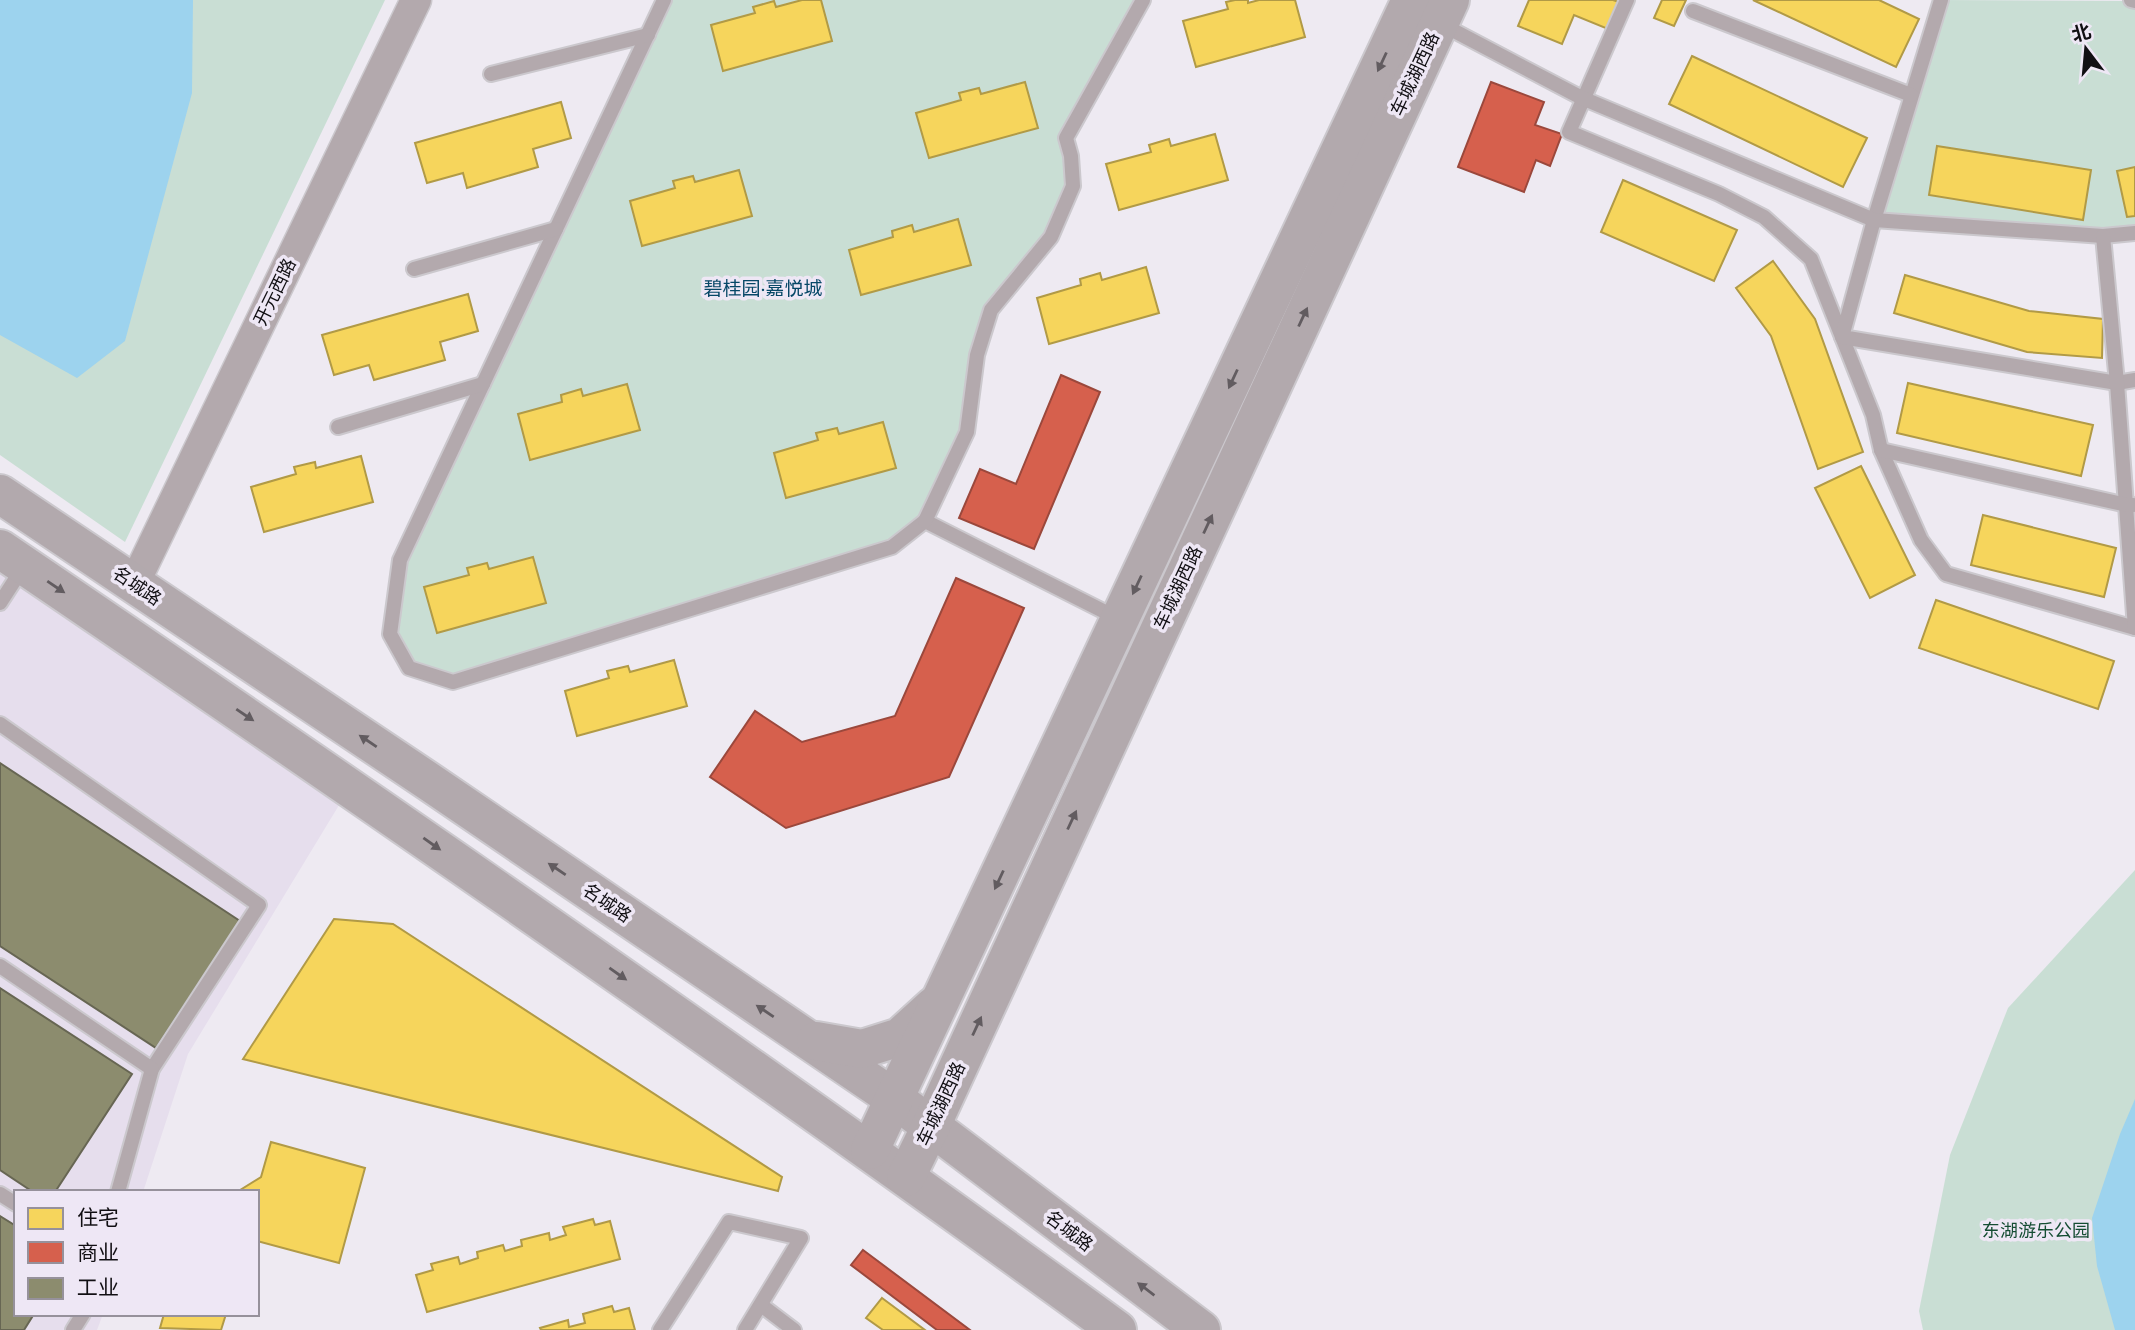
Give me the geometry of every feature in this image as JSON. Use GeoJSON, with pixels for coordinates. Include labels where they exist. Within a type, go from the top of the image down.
{"type":"FeatureCollection","features":[{"type":"Feature","properties":{"kind":"street","name":"开元西路"},"geometry":{"type":"LineString","coordinates":[[134,584],[416,0]]}},
{"type":"Feature","properties":{"kind":"street","name":"车城湖西路"},"geometry":{"type":"LineString","coordinates":[[870,1150],[1120,620],[1433,7]]}},
{"type":"Feature","properties":{"kind":"street","name":"车城湖西路"},"geometry":{"type":"LineString","coordinates":[[906,1177],[962,1060],[1433,7]]}},
{"type":"Feature","properties":{"kind":"street","name":"名城路"},"geometry":{"type":"LineString","coordinates":[[0,494],[895,1099],[1201,1330]]}},
{"type":"Feature","properties":{"kind":"street"},"geometry":{"type":"LineString","coordinates":[[12,557],[350,787],[870,1150],[1116,1330]]}},
{"type":"Feature","properties":{"kind":"street"},"geometry":{"type":"LineString","coordinates":[[806,1039],[862,1049],[900,1037],[943,998]]}},
{"type":"Feature","properties":{"kind":"street"},"geometry":{"type":"LineString","coordinates":[[962,1060],[964,1103],[971,1129],[1000,1179]]}},
{"type":"Feature","properties":{"kind":"lane"},"geometry":{"type":"LineString","coordinates":[[664,0],[400,560],[390,634],[409,668],[453,682],[892,547],[925,521],[967,432],[977,355],[991,310],[1051,237],[1073,186],[1071,156],[1066,138],[1143,0]]}},
{"type":"Feature","properties":{"kind":"lane"},"geometry":{"type":"LineString","coordinates":[[1627,0],[1569,132],[1719,194],[1764,217],[1811,259],[1873,415],[1881,450],[1922,540],[1946,574],[2135,628],[2131,505],[2103,236]]}},
{"type":"Feature","properties":{"kind":"lane"},"geometry":{"type":"LineString","coordinates":[[1842,337],[1874,220],[1941,0]]}},
{"type":"Feature","properties":{"kind":"lane"},"geometry":{"type":"LineString","coordinates":[[1433,7],[1582,98],[1874,220],[2103,236],[2135,233]]}},
{"type":"Feature","properties":{"kind":"lane"},"geometry":{"type":"LineString","coordinates":[[1693,11],[1911,95]]}},
{"type":"Feature","properties":{"kind":"lane"},"geometry":{"type":"LineString","coordinates":[[491,74],[648,34]]}},
{"type":"Feature","properties":{"kind":"lane"},"geometry":{"type":"LineString","coordinates":[[414,269],[556,229]]}},
{"type":"Feature","properties":{"kind":"lane"},"geometry":{"type":"LineString","coordinates":[[1842,337],[2118,383],[2135,380]]}},
{"type":"Feature","properties":{"kind":"lane"},"geometry":{"type":"LineString","coordinates":[[338,427],[483,384]]}},
{"type":"Feature","properties":{"kind":"lane"},"geometry":{"type":"LineString","coordinates":[[1881,450],[2131,505]]}},
{"type":"Feature","properties":{"kind":"lane"},"geometry":{"type":"LineString","coordinates":[[925,521],[1120,620]]}},
{"type":"Feature","properties":{"kind":"lane"},"geometry":{"type":"LineString","coordinates":[[0,603],[12,557]]}},
{"type":"Feature","properties":{"kind":"lane"},"geometry":{"type":"LineString","coordinates":[[0,724],[259,905],[152,1069],[119,1190]]}},
{"type":"Feature","properties":{"kind":"lane"},"geometry":{"type":"LineString","coordinates":[[0,965],[152,1069]]}},
{"type":"Feature","properties":{"kind":"lane"},"geometry":{"type":"LineString","coordinates":[[660,1330],[729,1223],[801,1238],[746,1330]]}},
{"type":"Feature","properties":{"kind":"lane"},"geometry":{"type":"LineString","coordinates":[[761,1305],[794,1330]]}},
{"type":"Feature","properties":{"kind":"shaded area"},"geometry":{"type":"Polygon","coordinates":[[[0,534],[350,787],[188,1054],[144,1190],[14,1190],[14,1316],[102,1316],[97,1330],[0,1330],[0,534]]]}},
{"type":"Feature","properties":{"kind":"green space"},"geometry":{"type":"Polygon","coordinates":[[[0,0],[385,0],[125,542],[0,455],[0,0]]]}},
{"type":"Feature","properties":{"kind":"green space"},"geometry":{"type":"Polygon","coordinates":[[[664,0],[1143,0],[1066,138],[1073,186],[1051,237],[991,310],[967,432],[925,521],[892,547],[453,682],[409,668],[390,634],[400,560],[664,0]]]}},
{"type":"Feature","properties":{"kind":"green space"},"geometry":{"type":"Polygon","coordinates":[[[1941,0],[2135,1],[2135,233],[1874,220],[1941,0]]]}},
{"type":"Feature","properties":{"kind":"green space","name":"东湖游乐公园"},"geometry":{"type":"Polygon","coordinates":[[[2135,870],[2135,1330],[1923,1330],[1919,1311],[1950,1155],[2008,1008],[2135,870]]]}},
{"type":"Feature","properties":{"kind":"water"},"geometry":{"type":"Polygon","coordinates":[[[0,0],[193,0],[192,93],[125,341],[77,378],[0,335],[0,0]]]}},
{"type":"Feature","properties":{"kind":"water"},"geometry":{"type":"Polygon","coordinates":[[[2135,1099],[2135,1330],[2115,1330],[2097,1266],[2092,1218],[2120,1134],[2135,1099]]]}},
{"type":"Feature","properties":{"kind":"building: 住宅"},"geometry":{"type":"Polygon","coordinates":[[[802,0],[821,0],[832,41],[723,71],[711,25],[755,13],[753,7],[774,1],[776,7],[802,0]]]}},
{"type":"Feature","properties":{"kind":"building: 住宅"},"geometry":{"type":"Polygon","coordinates":[[[1248,0],[1248,3],[1259,0],[1295,0],[1305,37],[1196,67],[1183,21],[1228,9],[1226,2],[1248,0]]]}},
{"type":"Feature","properties":{"kind":"building: 住宅"},"geometry":{"type":"Polygon","coordinates":[[[1529,0],[1619,2],[1608,29],[1574,15],[1562,44],[1518,26],[1529,0]]]}},
{"type":"Feature","properties":{"kind":"building: 住宅"},"geometry":{"type":"Polygon","coordinates":[[[1662,0],[1686,0],[1674,26],[1654,18],[1662,0]]]}},
{"type":"Feature","properties":{"kind":"building: 住宅"},"geometry":{"type":"Polygon","coordinates":[[[1753,0],[1879,0],[1919,19],[1896,67],[1753,0]]]}},
{"type":"Feature","properties":{"kind":"building: 住宅"},"geometry":{"type":"Polygon","coordinates":[[[1692,56],[1867,138],[1843,187],[1669,104],[1692,56]]]}},
{"type":"Feature","properties":{"kind":"building: 住宅"},"geometry":{"type":"Polygon","coordinates":[[[1025,82],[1038,128],[929,158],[916,113],[961,100],[959,93],[979,88],[981,94],[1025,82]]]}},
{"type":"Feature","properties":{"kind":"building: 住宅"},"geometry":{"type":"Polygon","coordinates":[[[561,102],[571,138],[533,149],[538,167],[467,188],[463,173],[427,183],[415,143],[561,102]]]}},
{"type":"Feature","properties":{"kind":"building: 住宅"},"geometry":{"type":"Polygon","coordinates":[[[1215,134],[1228,180],[1119,210],[1106,164],[1151,152],[1149,145],[1169,139],[1171,146],[1215,134]]]}},
{"type":"Feature","properties":{"kind":"building: 住宅"},"geometry":{"type":"Polygon","coordinates":[[[1937,146],[2091,170],[2083,220],[1929,195],[1937,146]]]}},
{"type":"Feature","properties":{"kind":"building: 住宅"},"geometry":{"type":"Polygon","coordinates":[[[2135,167],[2135,216],[2127,217],[2117,171],[2135,167]]]}},
{"type":"Feature","properties":{"kind":"building: 住宅"},"geometry":{"type":"Polygon","coordinates":[[[739,170],[752,216],[642,246],[630,201],[675,188],[673,181],[693,176],[695,182],[739,170]]]}},
{"type":"Feature","properties":{"kind":"building: 住宅"},"geometry":{"type":"Polygon","coordinates":[[[1623,180],[1737,230],[1714,281],[1601,232],[1623,180]]]}},
{"type":"Feature","properties":{"kind":"building: 住宅"},"geometry":{"type":"Polygon","coordinates":[[[958,219],[971,265],[861,295],[849,250],[893,237],[892,231],[912,225],[914,232],[958,219]]]}},
{"type":"Feature","properties":{"kind":"building: 住宅"},"geometry":{"type":"Polygon","coordinates":[[[1773,261],[1815,319],[1863,452],[1818,469],[1771,336],[1736,288],[1773,261]]]}},
{"type":"Feature","properties":{"kind":"building: 住宅"},"geometry":{"type":"Polygon","coordinates":[[[1146,267],[1159,313],[1049,344],[1037,298],[1081,285],[1080,279],[1100,273],[1102,280],[1146,267]]]}},
{"type":"Feature","properties":{"kind":"building: 住宅"},"geometry":{"type":"Polygon","coordinates":[[[1905,275],[2029,311],[2103,319],[2102,358],[2027,352],[1894,313],[1905,275]]]}},
{"type":"Feature","properties":{"kind":"building: 住宅"},"geometry":{"type":"Polygon","coordinates":[[[468,294],[478,331],[440,342],[445,360],[374,380],[369,365],[334,375],[322,335],[468,294]]]}},
{"type":"Feature","properties":{"kind":"building: 住宅"},"geometry":{"type":"Polygon","coordinates":[[[1908,383],[2093,425],[2081,476],[1897,433],[1908,383]]]}},
{"type":"Feature","properties":{"kind":"building: 住宅"},"geometry":{"type":"Polygon","coordinates":[[[627,384],[640,430],[530,460],[518,414],[562,402],[561,395],[581,389],[583,396],[627,384]]]}},
{"type":"Feature","properties":{"kind":"building: 住宅"},"geometry":{"type":"Polygon","coordinates":[[[883,422],[896,468],[786,498],[774,453],[818,440],[816,433],[837,428],[839,434],[883,422]]]}},
{"type":"Feature","properties":{"kind":"building: 住宅"},"geometry":{"type":"Polygon","coordinates":[[[361,456],[373,502],[264,532],[251,487],[296,474],[294,467],[315,462],[316,468],[361,456]]]}},
{"type":"Feature","properties":{"kind":"building: 住宅"},"geometry":{"type":"Polygon","coordinates":[[[1861,466],[1915,575],[1870,598],[1815,488],[1861,466]]]}},
{"type":"Feature","properties":{"kind":"building: 住宅"},"geometry":{"type":"Polygon","coordinates":[[[1983,515],[2116,548],[2104,597],[1971,565],[1983,515]]]}},
{"type":"Feature","properties":{"kind":"building: 住宅"},"geometry":{"type":"Polygon","coordinates":[[[533,557],[546,603],[437,633],[424,587],[469,575],[467,568],[487,563],[489,569],[533,557]]]}},
{"type":"Feature","properties":{"kind":"building: 住宅"},"geometry":{"type":"Polygon","coordinates":[[[1936,600],[2114,661],[2098,709],[1919,648],[1936,600]]]}},
{"type":"Feature","properties":{"kind":"building: 住宅"},"geometry":{"type":"Polygon","coordinates":[[[674,660],[687,706],[577,736],[565,691],[609,678],[607,671],[628,666],[630,672],[674,660]]]}},
{"type":"Feature","properties":{"kind":"building: 住宅"},"geometry":{"type":"Polygon","coordinates":[[[334,919],[393,924],[782,1177],[778,1191],[243,1059],[334,919]]]}},
{"type":"Feature","properties":{"kind":"building: 住宅"},"geometry":{"type":"Polygon","coordinates":[[[271,1142],[365,1168],[339,1263],[259,1242],[259,1190],[240,1190],[261,1177],[271,1142]]]}},
{"type":"Feature","properties":{"kind":"building: 住宅"},"geometry":{"type":"Polygon","coordinates":[[[593,1219],[595,1225],[610,1221],[620,1259],[427,1312],[416,1275],[433,1270],[431,1264],[458,1257],[460,1264],[478,1258],[477,1252],[503,1245],[505,1251],[522,1246],[521,1240],[549,1233],[550,1240],[566,1235],[563,1227],[593,1219]]]}},
{"type":"Feature","properties":{"kind":"building: 住宅"},"geometry":{"type":"Polygon","coordinates":[[[882,1298],[925,1330],[883,1330],[866,1318],[882,1298]]]}},
{"type":"Feature","properties":{"kind":"building: 住宅"},"geometry":{"type":"Polygon","coordinates":[[[612,1306],[614,1312],[629,1308],[635,1330],[540,1328],[568,1320],[569,1327],[585,1323],[583,1314],[612,1306]]]}},
{"type":"Feature","properties":{"kind":"building: 住宅"},"geometry":{"type":"Polygon","coordinates":[[[163,1316],[225,1316],[221,1330],[160,1328],[163,1316]]]}},
{"type":"Feature","properties":{"kind":"building: 商业"},"geometry":{"type":"Polygon","coordinates":[[[1491,82],[1544,102],[1535,125],[1562,134],[1550,166],[1536,160],[1524,192],[1458,167],[1491,82]]]}},
{"type":"Feature","properties":{"kind":"building: 商业"},"geometry":{"type":"Polygon","coordinates":[[[1061,375],[1100,392],[1034,549],[959,518],[980,469],[1016,484],[1061,375]]]}},
{"type":"Feature","properties":{"kind":"building: 商业"},"geometry":{"type":"Polygon","coordinates":[[[956,578],[1024,608],[949,777],[786,828],[710,777],[755,711],[802,742],[895,716],[956,578]]]}},
{"type":"Feature","properties":{"kind":"building: 商业"},"geometry":{"type":"Polygon","coordinates":[[[863,1250],[970,1330],[937,1330],[851,1265],[863,1250]]]}},
{"type":"Feature","properties":{"kind":"building: 工业"},"geometry":{"type":"Polygon","coordinates":[[[0,763],[240,921],[156,1048],[0,946],[0,763]]]}},
{"type":"Feature","properties":{"kind":"building: 工业"},"geometry":{"type":"Polygon","coordinates":[[[0,988],[132,1074],[56,1190],[30,1190],[0,1170],[0,988]]]}},
{"type":"Feature","properties":{"kind":"building: 工业"},"geometry":{"type":"Polygon","coordinates":[[[0,1216],[14,1225],[14,1316],[33,1316],[24,1330],[0,1330],[0,1216]]]}},
{"type":"Feature","properties":{"kind":"district","name":"碧桂园·嘉悦城"},"geometry":{"type":"Point","coordinates":[763,289]}}]}
